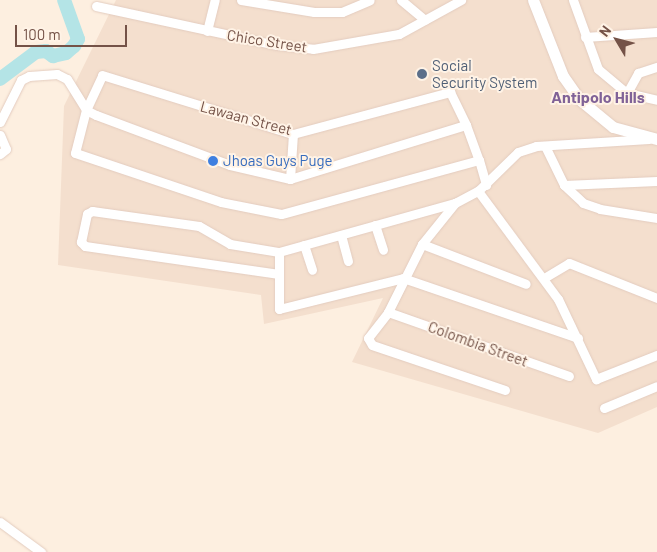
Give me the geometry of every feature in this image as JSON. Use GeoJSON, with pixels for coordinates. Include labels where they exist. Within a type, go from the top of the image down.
{"type":"FeatureCollection","features":[{"type":"Feature","properties":{"kind":"street"},"geometry":{"type":"LineString","coordinates":[[207,31],[215,0]]}},
{"type":"Feature","properties":{"kind":"street"},"geometry":{"type":"LineString","coordinates":[[241,0],[314,12],[342,12],[370,0]]}},
{"type":"Feature","properties":{"kind":"street"},"geometry":{"type":"LineString","coordinates":[[401,0],[425,20]]}},
{"type":"Feature","properties":{"kind":"street"},"geometry":{"type":"LineString","coordinates":[[534,0],[563,76],[579,99],[613,127],[653,139]]}},
{"type":"Feature","properties":{"kind":"street"},"geometry":{"type":"LineString","coordinates":[[573,0],[598,69],[612,84],[627,93],[657,100]]}},
{"type":"Feature","properties":{"kind":"street","name":"Chico Street"},"geometry":{"type":"LineString","coordinates":[[96,6],[207,31],[313,49],[399,34],[457,1]]}},
{"type":"Feature","properties":{"kind":"street"},"geometry":{"type":"LineString","coordinates":[[585,37],[657,32]]}},
{"type":"Feature","properties":{"kind":"street"},"geometry":{"type":"LineString","coordinates":[[627,93],[638,73],[657,66]]}},
{"type":"Feature","properties":{"kind":"street"},"geometry":{"type":"LineString","coordinates":[[0,122],[20,80],[29,76],[57,74],[67,79],[86,110],[230,165],[290,179],[466,125],[486,185]]}},
{"type":"Feature","properties":{"kind":"street","name":"Lawaan Street"},"geometry":{"type":"LineString","coordinates":[[86,110],[102,75],[293,134],[450,92],[466,125]]}},
{"type":"Feature","properties":{"kind":"street"},"geometry":{"type":"LineString","coordinates":[[86,110],[76,153],[221,202],[281,214],[479,160]]}},
{"type":"Feature","properties":{"kind":"street"},"geometry":{"type":"LineString","coordinates":[[290,179],[293,134]]}},
{"type":"Feature","properties":{"kind":"street"},"geometry":{"type":"LineString","coordinates":[[0,135],[6,149],[0,154]]}},
{"type":"Feature","properties":{"kind":"street"},"geometry":{"type":"LineString","coordinates":[[279,274],[85,246],[81,242],[87,214],[92,211],[199,226],[230,244],[279,252],[454,203],[478,192],[518,152],[545,146],[653,139]]}},
{"type":"Feature","properties":{"kind":"street"},"geometry":{"type":"LineString","coordinates":[[545,146],[564,186],[583,203],[600,209],[657,218]]}},
{"type":"Feature","properties":{"kind":"street"},"geometry":{"type":"LineString","coordinates":[[564,186],[657,181]]}},
{"type":"Feature","properties":{"kind":"street"},"geometry":{"type":"LineString","coordinates":[[478,192],[544,278],[578,338],[596,379],[657,355]]}},
{"type":"Feature","properties":{"kind":"street"},"geometry":{"type":"LineString","coordinates":[[454,203],[422,244],[403,278],[388,312],[368,338],[372,345],[505,390]]}},
{"type":"Feature","properties":{"kind":"street"},"geometry":{"type":"LineString","coordinates":[[375,225],[383,250]]}},
{"type":"Feature","properties":{"kind":"street"},"geometry":{"type":"LineString","coordinates":[[341,235],[348,261]]}},
{"type":"Feature","properties":{"kind":"street"},"geometry":{"type":"LineString","coordinates":[[422,244],[526,284]]}},
{"type":"Feature","properties":{"kind":"street"},"geometry":{"type":"LineString","coordinates":[[304,245],[312,270]]}},
{"type":"Feature","properties":{"kind":"street"},"geometry":{"type":"LineString","coordinates":[[279,252],[277,306],[283,310],[403,278],[578,338]]}},
{"type":"Feature","properties":{"kind":"street"},"geometry":{"type":"LineString","coordinates":[[544,278],[569,263],[657,298]]}},
{"type":"Feature","properties":{"kind":"street","name":"Colombia Street"},"geometry":{"type":"LineString","coordinates":[[388,312],[569,376]]}},
{"type":"Feature","properties":{"kind":"street"},"geometry":{"type":"LineString","coordinates":[[604,408],[657,386]]}},
{"type":"Feature","properties":{"kind":"street"},"geometry":{"type":"LineString","coordinates":[[0,522],[40,552]]}},
{"type":"Feature","properties":{"kind":"shaded area"},"geometry":{"type":"Polygon","coordinates":[[[116,0],[657,0],[657,407],[598,433],[352,362],[383,298],[264,324],[261,295],[58,265],[64,106],[116,0]]]}},
{"type":"Feature","properties":{"kind":"waterway"},"geometry":{"type":"LineString","coordinates":[[0,79],[36,52],[46,51],[53,56],[66,53],[74,46],[78,39],[64,0]]}},
{"type":"Feature","properties":{"kind":"place","name":"Social Security System"},"geometry":{"type":"Point","coordinates":[422,74]}},
{"type":"Feature","properties":{"kind":"place","name":"Jhoas Guys Puge"},"geometry":{"type":"Point","coordinates":[213,161]}},
{"type":"Feature","properties":{"kind":"district","name":"Antipolo Hills"},"geometry":{"type":"Point","coordinates":[598,97]}}]}
